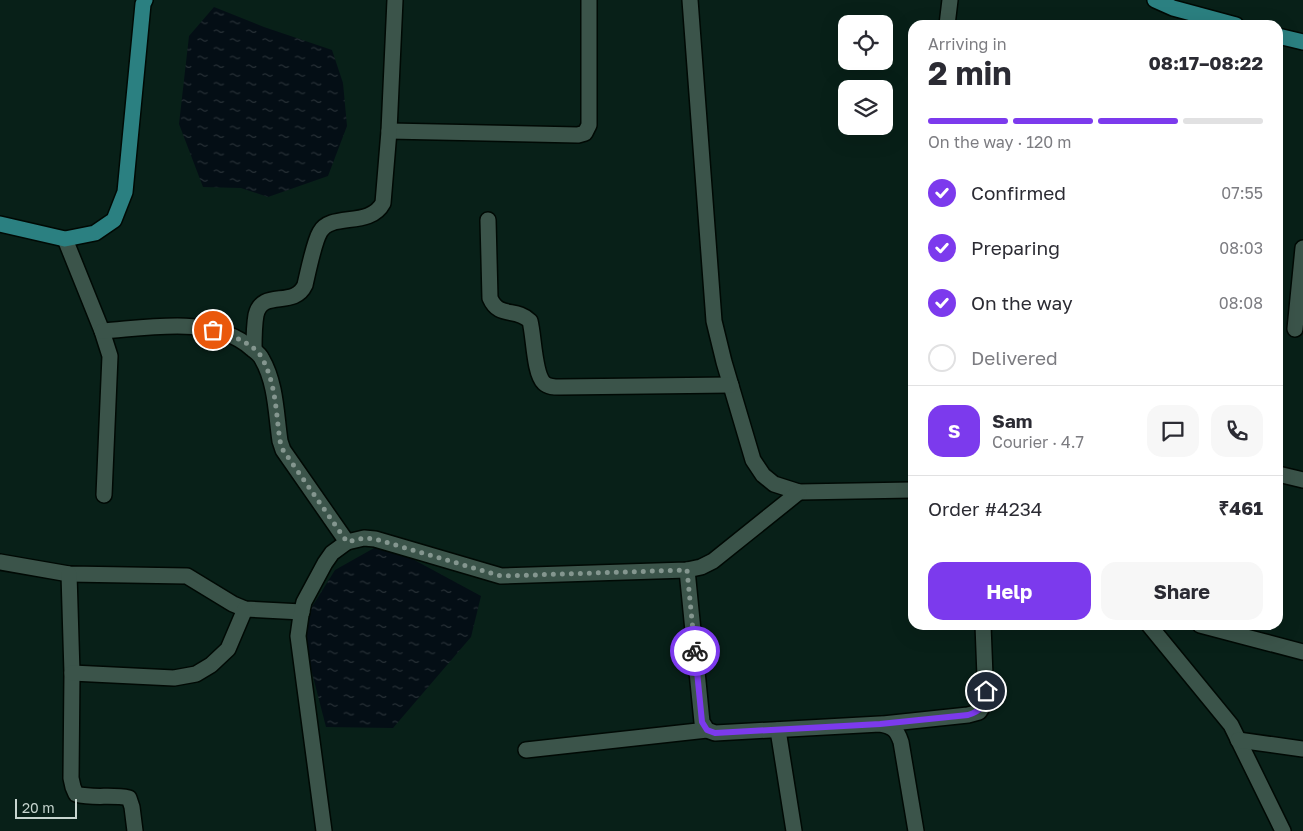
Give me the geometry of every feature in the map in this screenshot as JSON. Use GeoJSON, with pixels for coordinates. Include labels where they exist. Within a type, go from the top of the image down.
{"type":"FeatureCollection","features":[{"type":"Feature","properties":{"kind":"main road"},"geometry":{"type":"LineString","coordinates":[[1155,0],[1173,8],[1217,20]]}},
{"type":"Feature","properties":{"kind":"main road"},"geometry":{"type":"LineString","coordinates":[[0,224],[65,239],[96,233],[114,220],[125,192],[143,1]]}},
{"type":"Feature","properties":{"kind":"main road"},"geometry":{"type":"LineString","coordinates":[[1283,37],[1303,42]]}},
{"type":"Feature","properties":{"kind":"street"},"geometry":{"type":"LineString","coordinates":[[254,350],[256,314],[260,306],[267,300],[294,296],[301,293],[305,285],[319,233],[325,225],[371,215],[379,210],[383,203],[389,131],[395,0]]}},
{"type":"Feature","properties":{"kind":"street"},"geometry":{"type":"LineString","coordinates":[[389,131],[578,136],[585,133],[589,125],[589,0]]}},
{"type":"Feature","properties":{"kind":"street"},"geometry":{"type":"LineString","coordinates":[[690,0],[714,321],[754,460],[763,475],[774,484],[799,492],[908,490]]}},
{"type":"Feature","properties":{"kind":"street"},"geometry":{"type":"LineString","coordinates":[[948,20],[950,0]]}},
{"type":"Feature","properties":{"kind":"street"},"geometry":{"type":"LineString","coordinates":[[488,220],[490,298],[494,306],[499,310],[525,316],[530,321],[538,373],[543,383],[560,388],[731,385]]}},
{"type":"Feature","properties":{"kind":"street"},"geometry":{"type":"LineString","coordinates":[[65,239],[102,331],[110,356],[104,495]]}},
{"type":"Feature","properties":{"kind":"street"},"geometry":{"type":"LineString","coordinates":[[1294,329],[1303,248]]}},
{"type":"Feature","properties":{"kind":"street"},"geometry":{"type":"LineString","coordinates":[[102,331],[168,326],[200,327],[226,333],[245,342],[262,357],[271,381],[283,450],[347,542]]}},
{"type":"Feature","properties":{"kind":"street"},"geometry":{"type":"LineString","coordinates":[[1283,475],[1303,480]]}},
{"type":"Feature","properties":{"kind":"street"},"geometry":{"type":"LineString","coordinates":[[324,831],[298,636],[304,602],[325,562],[332,553],[347,542],[364,538],[375,539],[501,576],[687,570],[701,567],[713,561],[799,492]]}},
{"type":"Feature","properties":{"kind":"street"},"geometry":{"type":"LineString","coordinates":[[0,562],[69,574],[186,576],[245,609],[302,612]]}},
{"type":"Feature","properties":{"kind":"street"},"geometry":{"type":"LineString","coordinates":[[687,570],[702,722],[707,730]]}},
{"type":"Feature","properties":{"kind":"street"},"geometry":{"type":"LineString","coordinates":[[69,574],[72,672],[71,778],[73,787],[76,794],[86,797],[119,796],[128,798],[132,807],[135,831]]}},
{"type":"Feature","properties":{"kind":"street"},"geometry":{"type":"LineString","coordinates":[[72,672],[174,678],[196,674],[211,666],[228,649],[245,609]]}},
{"type":"Feature","properties":{"kind":"street"},"geometry":{"type":"LineString","coordinates":[[526,750],[707,730],[715,733],[778,730],[880,724],[968,715],[979,712],[986,702],[983,630]]}},
{"type":"Feature","properties":{"kind":"street"},"geometry":{"type":"LineString","coordinates":[[1154,630],[1230,725],[1283,831]]}},
{"type":"Feature","properties":{"kind":"street"},"geometry":{"type":"LineString","coordinates":[[1219,630],[1303,652]]}},
{"type":"Feature","properties":{"kind":"street"},"geometry":{"type":"LineString","coordinates":[[880,724],[891,726],[898,732],[900,737],[916,831]]}},
{"type":"Feature","properties":{"kind":"street"},"geometry":{"type":"LineString","coordinates":[[778,730],[794,831]]}},
{"type":"Feature","properties":{"kind":"street"},"geometry":{"type":"LineString","coordinates":[[1238,740],[1303,749]]}},
{"type":"Feature","properties":{"kind":"water"},"geometry":{"type":"Polygon","coordinates":[[[214,7],[264,27],[332,50],[343,83],[347,126],[328,176],[268,197],[241,188],[203,187],[179,124],[189,36],[214,7]]]}},
{"type":"Feature","properties":{"kind":"water"},"geometry":{"type":"Polygon","coordinates":[[[383,543],[481,596],[471,637],[393,728],[326,727],[300,626],[335,570],[383,543]]]}},
{"type":"Feature","properties":{"kind":"way so far"},"geometry":{"type":"LineString","coordinates":[[213,330],[226,333],[245,342],[262,357],[271,381],[283,450],[347,542],[364,538],[375,539],[501,576],[687,570],[695,651]]}},
{"type":"Feature","properties":{"kind":"route"},"geometry":{"type":"LineString","coordinates":[[695,651],[702,722],[707,730],[715,733],[880,724],[968,715],[979,712],[986,702],[986,691]]}}]}
